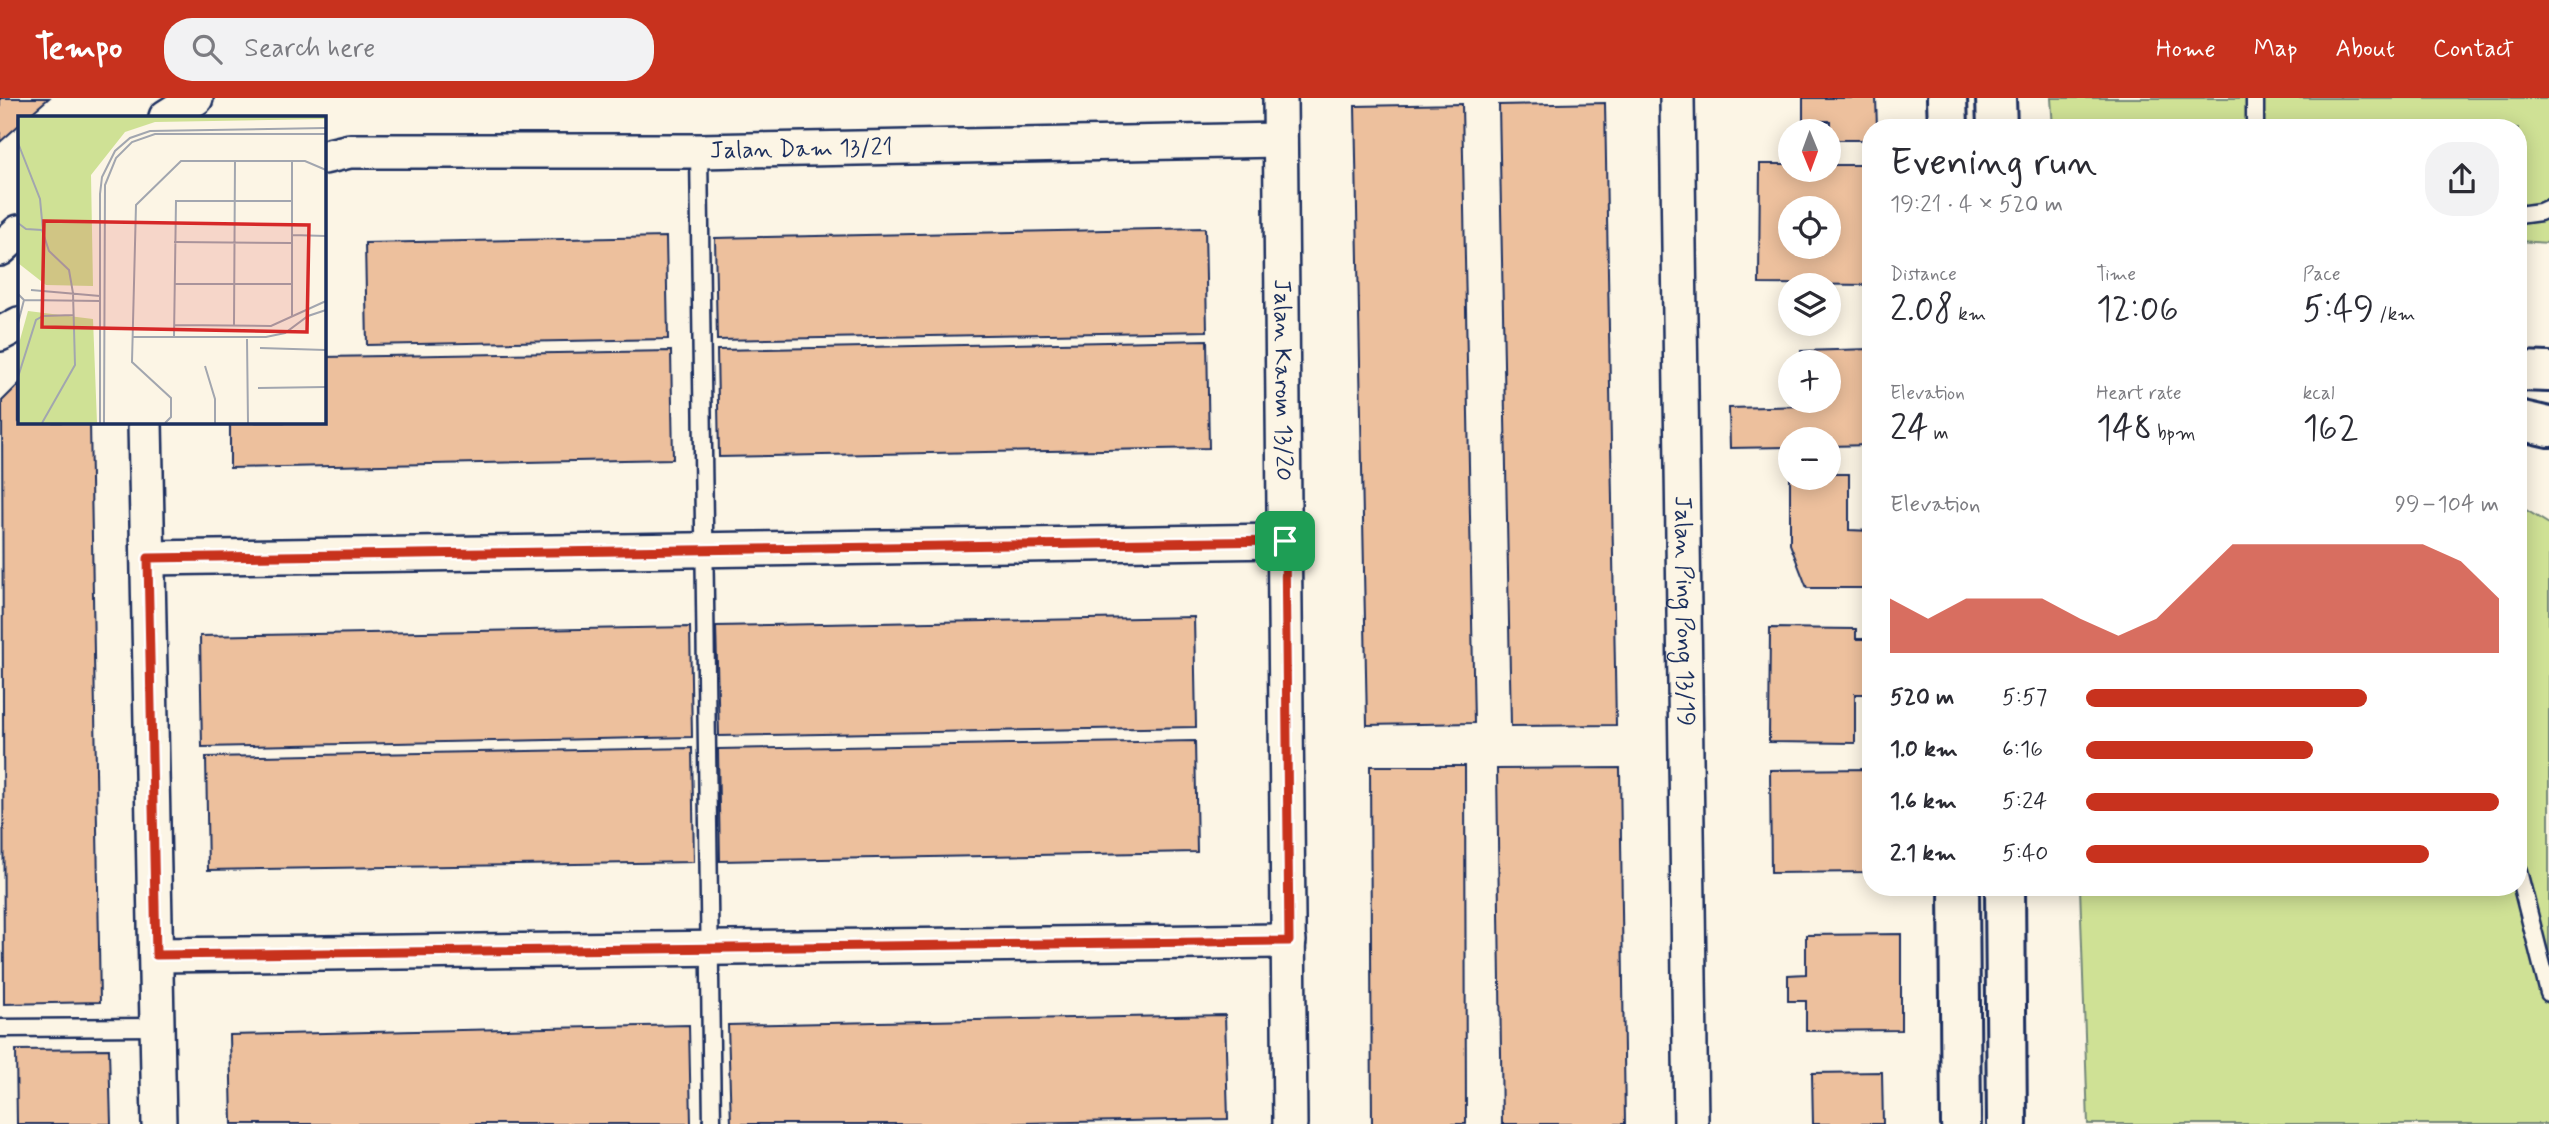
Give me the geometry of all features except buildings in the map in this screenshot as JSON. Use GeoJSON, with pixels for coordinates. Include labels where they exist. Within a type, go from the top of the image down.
{"type":"FeatureCollection","features":[{"type":"Feature","properties":{"kind":"street"},"geometry":{"type":"LineString","coordinates":[[168,116],[195,98]]}},
{"type":"Feature","properties":{"kind":"street","name":"Jalan Karom 13/20"},"geometry":{"type":"LineString","coordinates":[[1280,98],[1290,1124]]}},
{"type":"Feature","properties":{"kind":"street","name":"Jalan Ping Pong 13/19"},"geometry":{"type":"LineString","coordinates":[[1676,98],[1691,1124]]}},
{"type":"Feature","properties":{"kind":"street"},"geometry":{"type":"LineString","coordinates":[[1947,98],[1948,119]]}},
{"type":"Feature","properties":{"kind":"street"},"geometry":{"type":"LineString","coordinates":[[1996,98],[1997,119]]}},
{"type":"Feature","properties":{"kind":"street","name":"Jalan Dam 13/21"},"geometry":{"type":"LineString","coordinates":[[326,156],[350,152],[699,151],[1280,141]]}},
{"type":"Feature","properties":{"kind":"street"},"geometry":{"type":"LineString","coordinates":[[0,249],[18,233]]}},
{"type":"Feature","properties":{"kind":"street"},"geometry":{"type":"LineString","coordinates":[[0,334],[18,325]]}},
{"type":"Feature","properties":{"kind":"street"},"geometry":{"type":"LineString","coordinates":[[2527,371],[2549,372]]}},
{"type":"Feature","properties":{"kind":"street"},"geometry":{"type":"LineString","coordinates":[[2527,423],[2549,427]]}},
{"type":"Feature","properties":{"kind":"street"},"geometry":{"type":"LineString","coordinates":[[145,424],[159,1124]]}},
{"type":"Feature","properties":{"kind":"street"},"geometry":{"type":"LineString","coordinates":[[148,558],[1285,541]]}},
{"type":"Feature","properties":{"kind":"street"},"geometry":{"type":"LineString","coordinates":[[1959,896],[1961,1124]]}},
{"type":"Feature","properties":{"kind":"street"},"geometry":{"type":"LineString","coordinates":[[2006,896],[2007,1124]]}},
{"type":"Feature","properties":{"kind":"street"},"geometry":{"type":"LineString","coordinates":[[156,955],[1289,941]]}},
{"type":"Feature","properties":{"kind":"lane"},"geometry":{"type":"LineString","coordinates":[[2255,98],[2255,119]]}},
{"type":"Feature","properties":{"kind":"lane"},"geometry":{"type":"LineString","coordinates":[[699,151],[712,1124]]}},
{"type":"Feature","properties":{"kind":"lane"},"geometry":{"type":"LineString","coordinates":[[2527,214],[2549,208]]}},
{"type":"Feature","properties":{"kind":"lane"},"geometry":{"type":"LineString","coordinates":[[2524,896],[2548,992]]}},
{"type":"Feature","properties":{"kind":"lane"},"geometry":{"type":"LineString","coordinates":[[0,1028],[156,1027]]}},
{"type":"Feature","properties":{"kind":"green space"},"geometry":{"type":"Polygon","coordinates":[[[2051,98],[2549,98],[2549,243],[2527,242],[2527,119],[2052,119],[2051,98]]]}},
{"type":"Feature","properties":{"kind":"green space"},"geometry":{"type":"Polygon","coordinates":[[[2527,511],[2549,524],[2549,1124],[2088,1124],[2080,896],[2527,896],[2527,511]]]}},
{"type":"Feature","properties":{"kind":"route"},"geometry":{"type":"LineString","coordinates":[[1285,541],[1289,941],[156,955],[148,558],[1285,541]]}}]}
